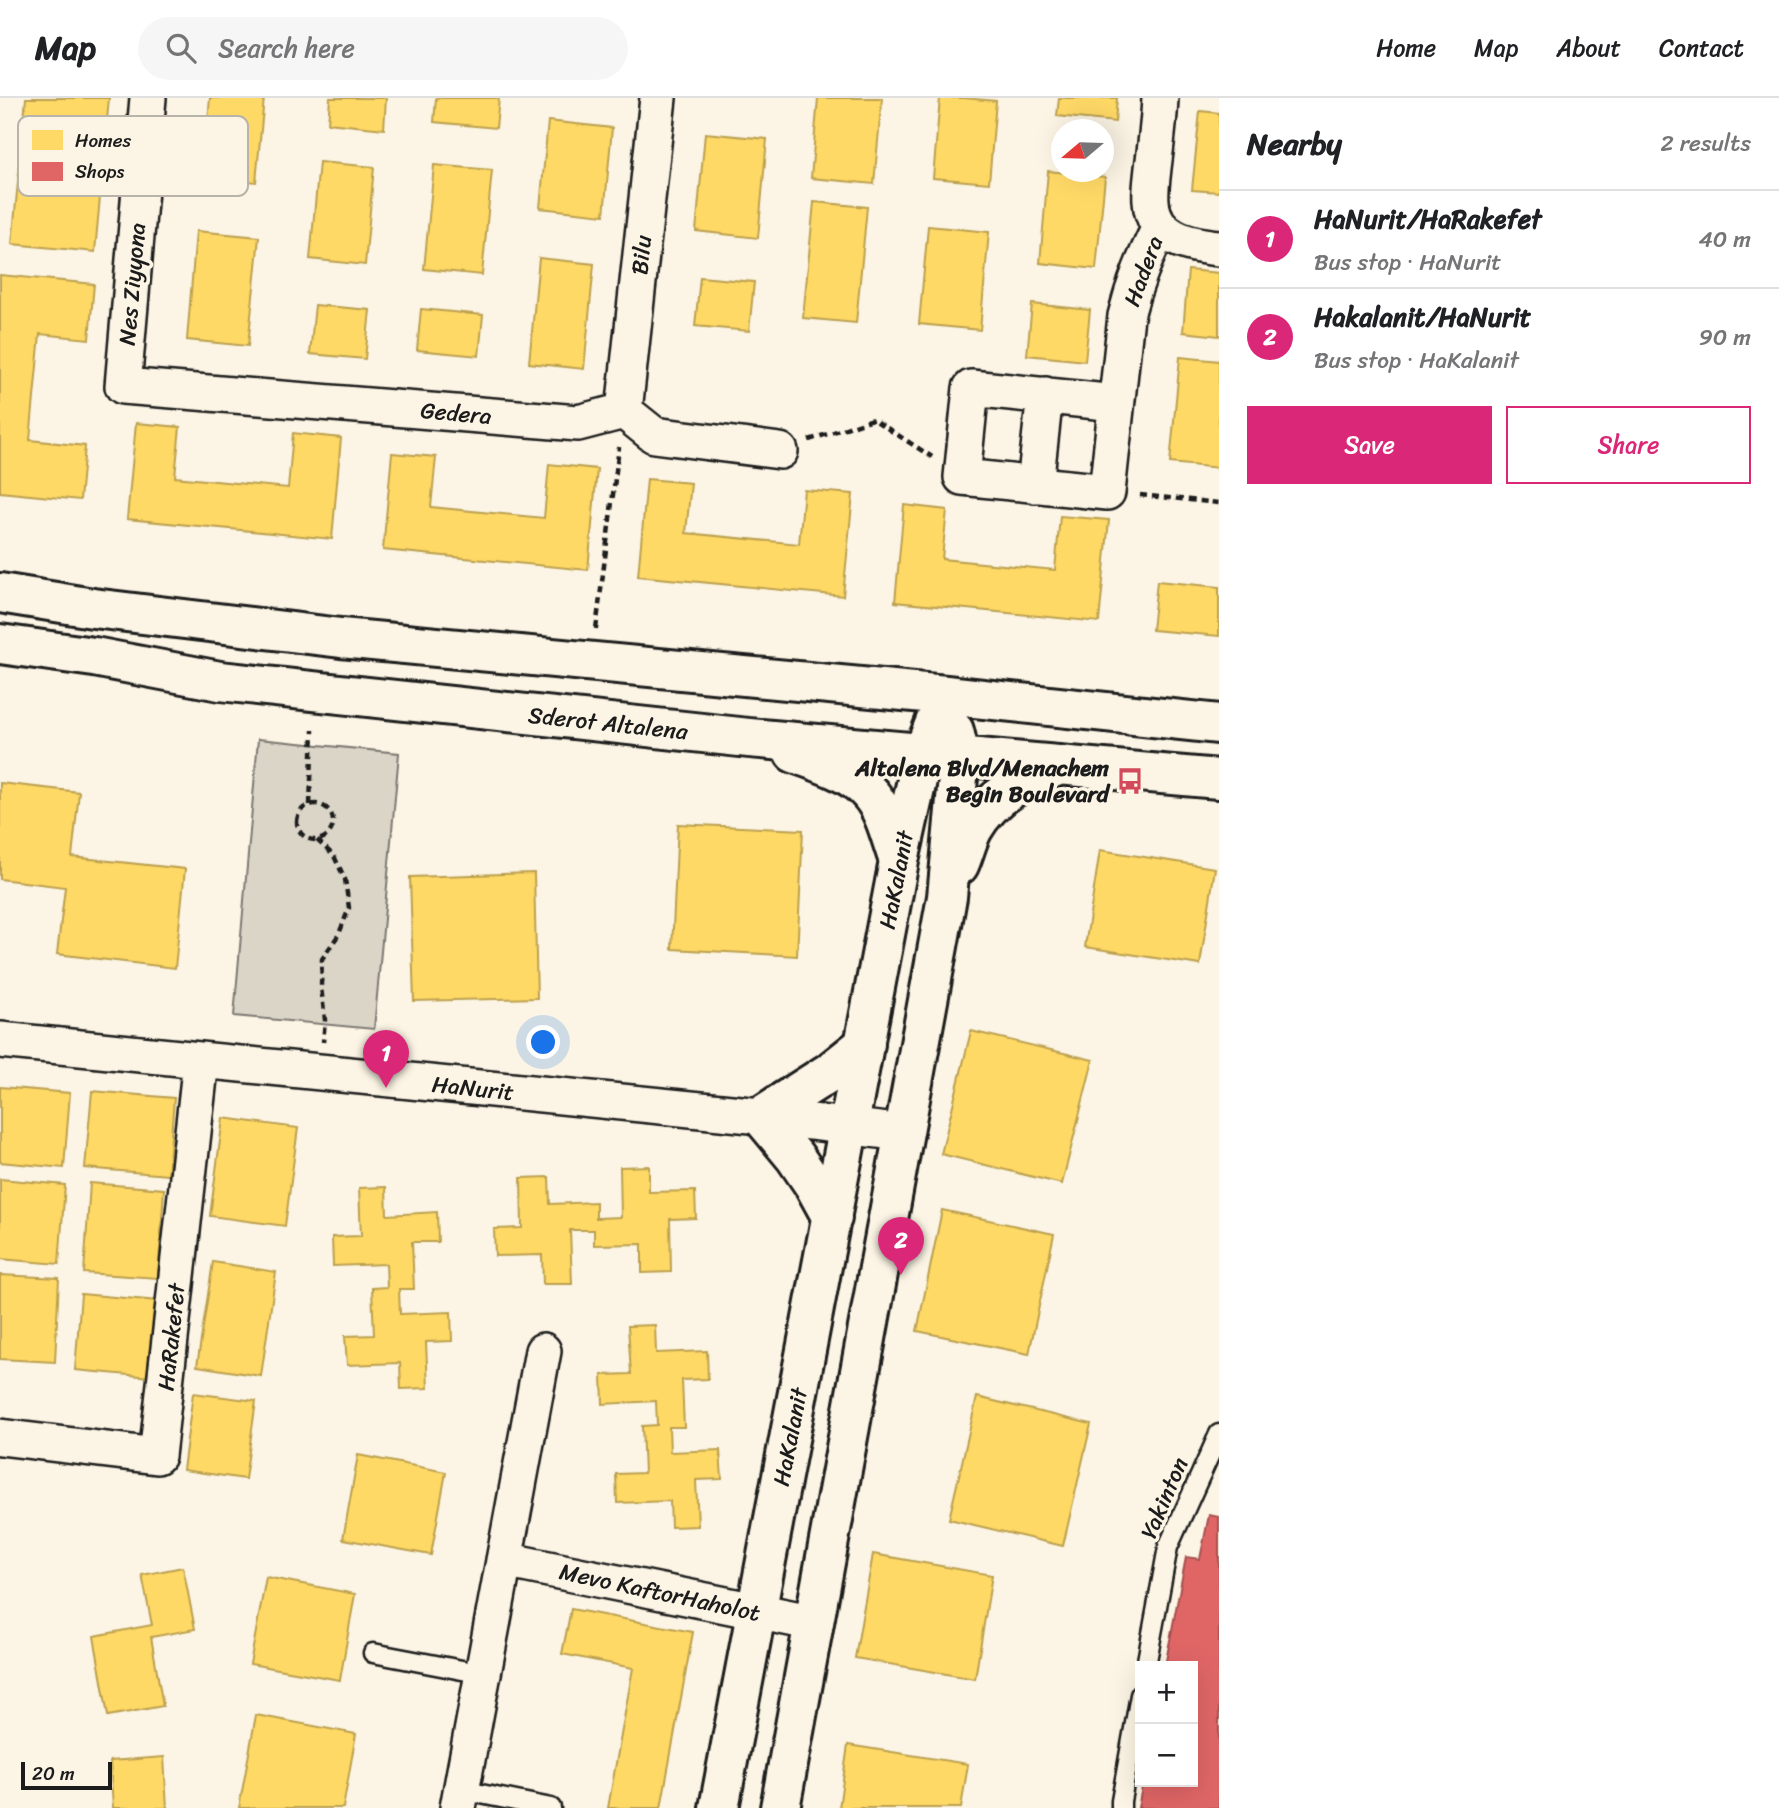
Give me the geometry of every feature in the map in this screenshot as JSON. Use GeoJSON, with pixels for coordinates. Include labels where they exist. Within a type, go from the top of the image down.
{"type":"FeatureCollection","features":[{"type":"Feature","properties":{"kind":"main road"},"geometry":{"type":"LineString","coordinates":[[0,593],[93,608],[341,638],[946,695],[1219,724]]}},
{"type":"Feature","properties":{"kind":"main road","name":"Sderot Altalena"},"geometry":{"type":"LineString","coordinates":[[0,644],[94,657],[220,681],[749,738],[1219,779]]}},
{"type":"Feature","properties":{"kind":"main road","name":"HaKalanit"},"geometry":{"type":"LineString","coordinates":[[780,1808],[947,897],[942,754],[946,695]]}},
{"type":"Feature","properties":{"kind":"main road"},"geometry":{"type":"LineString","coordinates":[[749,738],[811,759],[845,774],[864,787],[873,796],[884,818],[899,861]]}},
{"type":"Feature","properties":{"kind":"main road","name":"HaKalanit"},"geometry":{"type":"LineString","coordinates":[[719,1808],[899,861],[942,754]]}},
{"type":"Feature","properties":{"kind":"main road"},"geometry":{"type":"LineString","coordinates":[[947,897],[973,830],[994,802],[1026,779],[1062,765]]}},
{"type":"Feature","properties":{"kind":"main road"},"geometry":{"type":"LineString","coordinates":[[832,1218],[795,1157],[761,1116],[830,1072],[865,1044]]}},
{"type":"Feature","properties":{"kind":"street","name":"Nes Ziyyona"},"geometry":{"type":"LineString","coordinates":[[146,116],[148,98]]}},
{"type":"Feature","properties":{"kind":"street","name":"Bilu"},"geometry":{"type":"LineString","coordinates":[[624,411],[658,98]]}},
{"type":"Feature","properties":{"kind":"street","name":"Hadera"},"geometry":{"type":"LineString","coordinates":[[1108,492],[1126,316],[1132,289],[1160,227],[1152,209],[1151,199],[1160,98]]}},
{"type":"Feature","properties":{"kind":"street","name":"Nes Ziyyona"},"geometry":{"type":"LineString","coordinates":[[122,386],[139,196]]}},
{"type":"Feature","properties":{"kind":"street"},"geometry":{"type":"LineString","coordinates":[[1160,227],[1186,243],[1219,248]]}},
{"type":"Feature","properties":{"kind":"street","name":"Gedera"},"geometry":{"type":"LineString","coordinates":[[122,386],[578,423],[624,411]]}},
{"type":"Feature","properties":{"kind":"street"},"geometry":{"type":"LineString","coordinates":[[1108,492],[962,477],[971,388],[1116,403]]}},
{"type":"Feature","properties":{"kind":"street"},"geometry":{"type":"LineString","coordinates":[[1035,485],[1045,395]]}},
{"type":"Feature","properties":{"kind":"street"},"geometry":{"type":"LineString","coordinates":[[624,411],[654,435],[780,451]]}},
{"type":"Feature","properties":{"kind":"street","name":"HaNurit"},"geometry":{"type":"LineString","coordinates":[[0,1040],[761,1116],[904,1133]]}},
{"type":"Feature","properties":{"kind":"street","name":"HaRakefet"},"geometry":{"type":"LineString","coordinates":[[0,1437],[158,1456],[201,1060]]}},
{"type":"Feature","properties":{"kind":"street"},"geometry":{"type":"LineString","coordinates":[[459,1799],[543,1351]]}},
{"type":"Feature","properties":{"kind":"street","name":"Mevo KaftorHaholot"},"geometry":{"type":"LineString","coordinates":[[504,1560],[815,1623]]}},
{"type":"Feature","properties":{"kind":"lane","name":"Yakinton"},"geometry":{"type":"LineString","coordinates":[[1147,1661],[1168,1546],[1219,1434]]}},
{"type":"Feature","properties":{"kind":"lane"},"geometry":{"type":"LineString","coordinates":[[373,1653],[483,1674]]}},
{"type":"Feature","properties":{"kind":"lane"},"geometry":{"type":"LineString","coordinates":[[1121,1808],[1135,1723]]}},
{"type":"Feature","properties":{"kind":"lane"},"geometry":{"type":"LineString","coordinates":[[459,1799],[551,1808]]}},
{"type":"Feature","properties":{"kind":"path"},"geometry":{"type":"LineString","coordinates":[[592,662],[624,411]]}},
{"type":"Feature","properties":{"kind":"path"},"geometry":{"type":"LineString","coordinates":[[780,451],[873,418],[962,477]]}},
{"type":"Feature","properties":{"kind":"path"},"geometry":{"type":"LineString","coordinates":[[1108,492],[1219,503]]}},
{"type":"Feature","properties":{"kind":"path"},"geometry":{"type":"LineString","coordinates":[[310,805],[313,730]]}},
{"type":"Feature","properties":{"kind":"path"},"geometry":{"type":"LineString","coordinates":[[317,840],[323,838],[331,829],[332,818],[321,805],[310,805],[304,807],[298,816],[298,828],[305,837],[317,840],[334,856],[345,879],[349,908],[339,934],[322,959],[321,987],[325,1020],[321,1072]]}},
{"type":"Feature","properties":{"kind":"shaded area"},"geometry":{"type":"Polygon","coordinates":[[[258,739],[399,753],[374,1029],[234,1016],[258,739]]]}},
{"type":"Feature","properties":{"kind":"building: Homes"},"geometry":{"type":"Polygon","coordinates":[[[26,98],[109,98],[107,116],[24,116],[26,98]]]}},
{"type":"Feature","properties":{"kind":"building: Homes"},"geometry":{"type":"Polygon","coordinates":[[[210,98],[264,98],[256,182],[248,181],[248,116],[208,116],[210,98]]]}},
{"type":"Feature","properties":{"kind":"building: Homes"},"geometry":{"type":"Polygon","coordinates":[[[330,98],[386,98],[384,129],[328,123],[330,98]]]}},
{"type":"Feature","properties":{"kind":"building: Homes"},"geometry":{"type":"Polygon","coordinates":[[[436,98],[499,98],[496,128],[434,122],[436,98]]]}},
{"type":"Feature","properties":{"kind":"building: Homes"},"geometry":{"type":"Polygon","coordinates":[[[818,98],[882,98],[874,184],[811,178],[818,98]]]}},
{"type":"Feature","properties":{"kind":"building: Homes"},"geometry":{"type":"Polygon","coordinates":[[[940,98],[996,101],[989,183],[933,178],[940,98]]]}},
{"type":"Feature","properties":{"kind":"building: Homes"},"geometry":{"type":"Polygon","coordinates":[[[1059,98],[1117,98],[1115,122],[1114,119],[1057,116],[1059,98]]]}},
{"type":"Feature","properties":{"kind":"building: Homes"},"geometry":{"type":"Polygon","coordinates":[[[1200,111],[1219,113],[1219,192],[1192,190],[1200,111]]]}},
{"type":"Feature","properties":{"kind":"building: Homes"},"geometry":{"type":"Polygon","coordinates":[[[548,121],[612,128],[604,215],[540,208],[548,121]]]}},
{"type":"Feature","properties":{"kind":"building: Homes"},"geometry":{"type":"Polygon","coordinates":[[[705,133],[767,139],[758,238],[696,231],[705,133]]]}},
{"type":"Feature","properties":{"kind":"building: Homes"},"geometry":{"type":"Polygon","coordinates":[[[319,162],[374,167],[365,265],[310,259],[319,162]]]}},
{"type":"Feature","properties":{"kind":"building: Homes"},"geometry":{"type":"Polygon","coordinates":[[[434,165],[492,170],[482,275],[424,269],[434,165]]]}},
{"type":"Feature","properties":{"kind":"building: Homes"},"geometry":{"type":"Polygon","coordinates":[[[1048,171],[1051,171],[1051,182],[1105,182],[1096,269],[1040,263],[1048,171]]]}},
{"type":"Feature","properties":{"kind":"building: Homes"},"geometry":{"type":"Polygon","coordinates":[[[18,181],[18,196],[100,196],[95,252],[12,244],[18,181]]]}},
{"type":"Feature","properties":{"kind":"building: Homes"},"geometry":{"type":"Polygon","coordinates":[[[814,202],[867,207],[856,323],[803,318],[814,202]]]}},
{"type":"Feature","properties":{"kind":"building: Homes"},"geometry":{"type":"Polygon","coordinates":[[[928,226],[989,232],[980,330],[919,324],[928,226]]]}},
{"type":"Feature","properties":{"kind":"building: Homes"},"geometry":{"type":"Polygon","coordinates":[[[196,231],[259,237],[248,346],[187,340],[196,231]]]}},
{"type":"Feature","properties":{"kind":"building: Homes"},"geometry":{"type":"Polygon","coordinates":[[[539,258],[594,264],[584,369],[529,363],[539,258]]]}},
{"type":"Feature","properties":{"kind":"building: Homes"},"geometry":{"type":"Polygon","coordinates":[[[1188,270],[1219,273],[1219,336],[1183,332],[1188,270]]]}},
{"type":"Feature","properties":{"kind":"building: Homes"},"geometry":{"type":"Polygon","coordinates":[[[0,275],[94,284],[89,339],[40,334],[30,440],[85,446],[80,500],[0,492],[0,275]]]}},
{"type":"Feature","properties":{"kind":"building: Homes"},"geometry":{"type":"Polygon","coordinates":[[[700,277],[754,282],[749,331],[695,326],[700,277]]]}},
{"type":"Feature","properties":{"kind":"building: Homes"},"geometry":{"type":"Polygon","coordinates":[[[1032,304],[1090,310],[1085,361],[1027,355],[1032,304]]]}},
{"type":"Feature","properties":{"kind":"building: Homes"},"geometry":{"type":"Polygon","coordinates":[[[315,305],[370,310],[365,359],[310,354],[315,305]]]}},
{"type":"Feature","properties":{"kind":"building: Homes"},"geometry":{"type":"Polygon","coordinates":[[[421,309],[483,315],[479,356],[417,350],[421,309]]]}},
{"type":"Feature","properties":{"kind":"building: Homes"},"geometry":{"type":"Polygon","coordinates":[[[1180,357],[1219,361],[1219,468],[1170,463],[1180,357]]]}},
{"type":"Feature","properties":{"kind":"building: Homes"},"geometry":{"type":"Polygon","coordinates":[[[136,423],[180,427],[175,477],[288,488],[293,433],[341,438],[332,539],[127,519],[136,423]]]}},
{"type":"Feature","properties":{"kind":"building: Homes"},"geometry":{"type":"Polygon","coordinates":[[[392,453],[436,457],[431,507],[544,518],[549,464],[597,469],[588,570],[383,550],[392,453]]]}},
{"type":"Feature","properties":{"kind":"building: Homes"},"geometry":{"type":"Polygon","coordinates":[[[647,479],[691,483],[686,533],[799,544],[804,490],[853,494],[843,596],[638,576],[647,479]]]}},
{"type":"Feature","properties":{"kind":"building: Homes"},"geometry":{"type":"Polygon","coordinates":[[[904,505],[947,510],[942,559],[1055,570],[1060,516],[1109,520],[1099,622],[895,602],[904,505]]]}},
{"type":"Feature","properties":{"kind":"building: Homes"},"geometry":{"type":"Polygon","coordinates":[[[1157,581],[1219,587],[1219,636],[1152,630],[1157,581]]]}},
{"type":"Feature","properties":{"kind":"building: Homes"},"geometry":{"type":"Polygon","coordinates":[[[0,783],[79,792],[72,857],[185,869],[175,968],[57,954],[65,887],[0,879],[0,783]]]}},
{"type":"Feature","properties":{"kind":"building: Homes"},"geometry":{"type":"Polygon","coordinates":[[[678,824],[803,830],[797,956],[672,949],[678,824]]]}},
{"type":"Feature","properties":{"kind":"building: Homes"},"geometry":{"type":"Polygon","coordinates":[[[1100,850],[1215,868],[1200,965],[1085,947],[1100,850]]]}},
{"type":"Feature","properties":{"kind":"building: Homes"},"geometry":{"type":"Polygon","coordinates":[[[534,873],[537,998],[414,1001],[410,877],[534,873]]]}},
{"type":"Feature","properties":{"kind":"building: Homes"},"geometry":{"type":"Polygon","coordinates":[[[971,1031],[1093,1060],[1062,1184],[941,1154],[971,1031]]]}},
{"type":"Feature","properties":{"kind":"building: Homes"},"geometry":{"type":"Polygon","coordinates":[[[0,1087],[70,1093],[64,1168],[0,1162],[0,1087]]]}},
{"type":"Feature","properties":{"kind":"building: Homes"},"geometry":{"type":"Polygon","coordinates":[[[92,1091],[174,1098],[168,1175],[85,1168],[92,1091]]]}},
{"type":"Feature","properties":{"kind":"building: Homes"},"geometry":{"type":"Polygon","coordinates":[[[223,1118],[298,1128],[285,1226],[210,1216],[223,1118]]]}},
{"type":"Feature","properties":{"kind":"building: Homes"},"geometry":{"type":"Polygon","coordinates":[[[649,1166],[649,1192],[695,1191],[696,1218],[670,1219],[671,1272],[642,1273],[642,1244],[594,1245],[594,1230],[570,1230],[572,1284],[543,1284],[542,1255],[495,1256],[494,1229],[522,1228],[521,1178],[549,1177],[550,1204],[596,1202],[596,1218],[621,1217],[620,1167],[649,1166]]]}},
{"type":"Feature","properties":{"kind":"building: Homes"},"geometry":{"type":"Polygon","coordinates":[[[0,1179],[65,1185],[59,1264],[0,1259],[0,1179]]]}},
{"type":"Feature","properties":{"kind":"building: Homes"},"geometry":{"type":"Polygon","coordinates":[[[90,1183],[164,1189],[158,1278],[84,1273],[90,1183]]]}},
{"type":"Feature","properties":{"kind":"building: Homes"},"geometry":{"type":"Polygon","coordinates":[[[386,1187],[387,1215],[437,1212],[438,1242],[412,1242],[414,1289],[399,1289],[400,1314],[451,1312],[452,1341],[426,1342],[428,1388],[401,1389],[400,1363],[347,1365],[345,1336],[374,1335],[372,1288],[387,1287],[386,1264],[333,1266],[332,1237],[361,1236],[359,1188],[386,1187]]]}},
{"type":"Feature","properties":{"kind":"building: Homes"},"geometry":{"type":"Polygon","coordinates":[[[942,1210],[1054,1234],[1029,1354],[917,1331],[942,1210]]]}},
{"type":"Feature","properties":{"kind":"building: Homes"},"geometry":{"type":"Polygon","coordinates":[[[213,1262],[276,1272],[261,1376],[197,1366],[213,1262]]]}},
{"type":"Feature","properties":{"kind":"building: Homes"},"geometry":{"type":"Polygon","coordinates":[[[0,1275],[59,1278],[55,1362],[0,1359],[0,1275]]]}},
{"type":"Feature","properties":{"kind":"building: Homes"},"geometry":{"type":"Polygon","coordinates":[[[81,1294],[158,1301],[151,1377],[75,1370],[81,1294]]]}},
{"type":"Feature","properties":{"kind":"building: Homes"},"geometry":{"type":"Polygon","coordinates":[[[655,1325],[656,1353],[707,1351],[708,1379],[682,1380],[684,1427],[669,1427],[670,1452],[720,1450],[722,1479],[696,1480],[698,1526],[671,1527],[670,1501],[617,1503],[616,1474],[644,1473],[642,1426],[657,1425],[656,1401],[603,1404],[602,1375],[631,1374],[628,1326],[655,1325]]]}},
{"type":"Feature","properties":{"kind":"building: Homes"},"geometry":{"type":"Polygon","coordinates":[[[193,1393],[256,1401],[245,1479],[183,1470],[193,1393]]]}},
{"type":"Feature","properties":{"kind":"building: Homes"},"geometry":{"type":"Polygon","coordinates":[[[977,1397],[1091,1424],[1063,1546],[949,1519],[977,1397]]]}},
{"type":"Feature","properties":{"kind":"building: Homes"},"geometry":{"type":"Polygon","coordinates":[[[358,1455],[446,1472],[431,1555],[343,1539],[358,1455]]]}},
{"type":"Feature","properties":{"kind":"building: Homes"},"geometry":{"type":"Polygon","coordinates":[[[873,1554],[992,1575],[975,1679],[855,1658],[873,1554]]]}},
{"type":"Feature","properties":{"kind":"building: Homes"},"geometry":{"type":"Polygon","coordinates":[[[183,1567],[195,1629],[151,1637],[163,1706],[108,1716],[94,1636],[152,1625],[142,1575],[183,1567]]]}},
{"type":"Feature","properties":{"kind":"building: Homes"},"geometry":{"type":"Polygon","coordinates":[[[266,1577],[355,1594],[340,1680],[250,1664],[266,1577]]]}},
{"type":"Feature","properties":{"kind":"building: Homes"},"geometry":{"type":"Polygon","coordinates":[[[571,1609],[693,1632],[661,1808],[608,1808],[633,1668],[562,1654],[571,1609]]]}},
{"type":"Feature","properties":{"kind":"building: Homes"},"geometry":{"type":"Polygon","coordinates":[[[256,1715],[356,1734],[343,1808],[239,1808],[256,1715]]]}},
{"type":"Feature","properties":{"kind":"building: Homes"},"geometry":{"type":"Polygon","coordinates":[[[848,1745],[968,1764],[961,1808],[839,1808],[848,1745]]]}},
{"type":"Feature","properties":{"kind":"building: Homes"},"geometry":{"type":"Polygon","coordinates":[[[164,1757],[167,1808],[113,1808],[110,1761],[164,1757]]]}},
{"type":"Feature","properties":{"kind":"building: Shops"},"geometry":{"type":"Polygon","coordinates":[[[1209,1515],[1219,1517],[1219,1808],[1138,1808],[1142,1787],[1198,1787],[1198,1661],[1166,1661],[1186,1557],[1200,1559],[1209,1515]]]}},
{"type":"Feature","properties":{"kind":"place","name":"Altalena Blvd/Menachem Begin Boulevard"},"geometry":{"type":"Point","coordinates":[1130,781]}},
{"type":"Feature","properties":{"kind":"place","name":"HaNurit/HaRakefet"},"geometry":{"type":"Point","coordinates":[386,1088]}},
{"type":"Feature","properties":{"kind":"place","name":"Hakalanit/HaNurit"},"geometry":{"type":"Point","coordinates":[901,1275]}}]}
